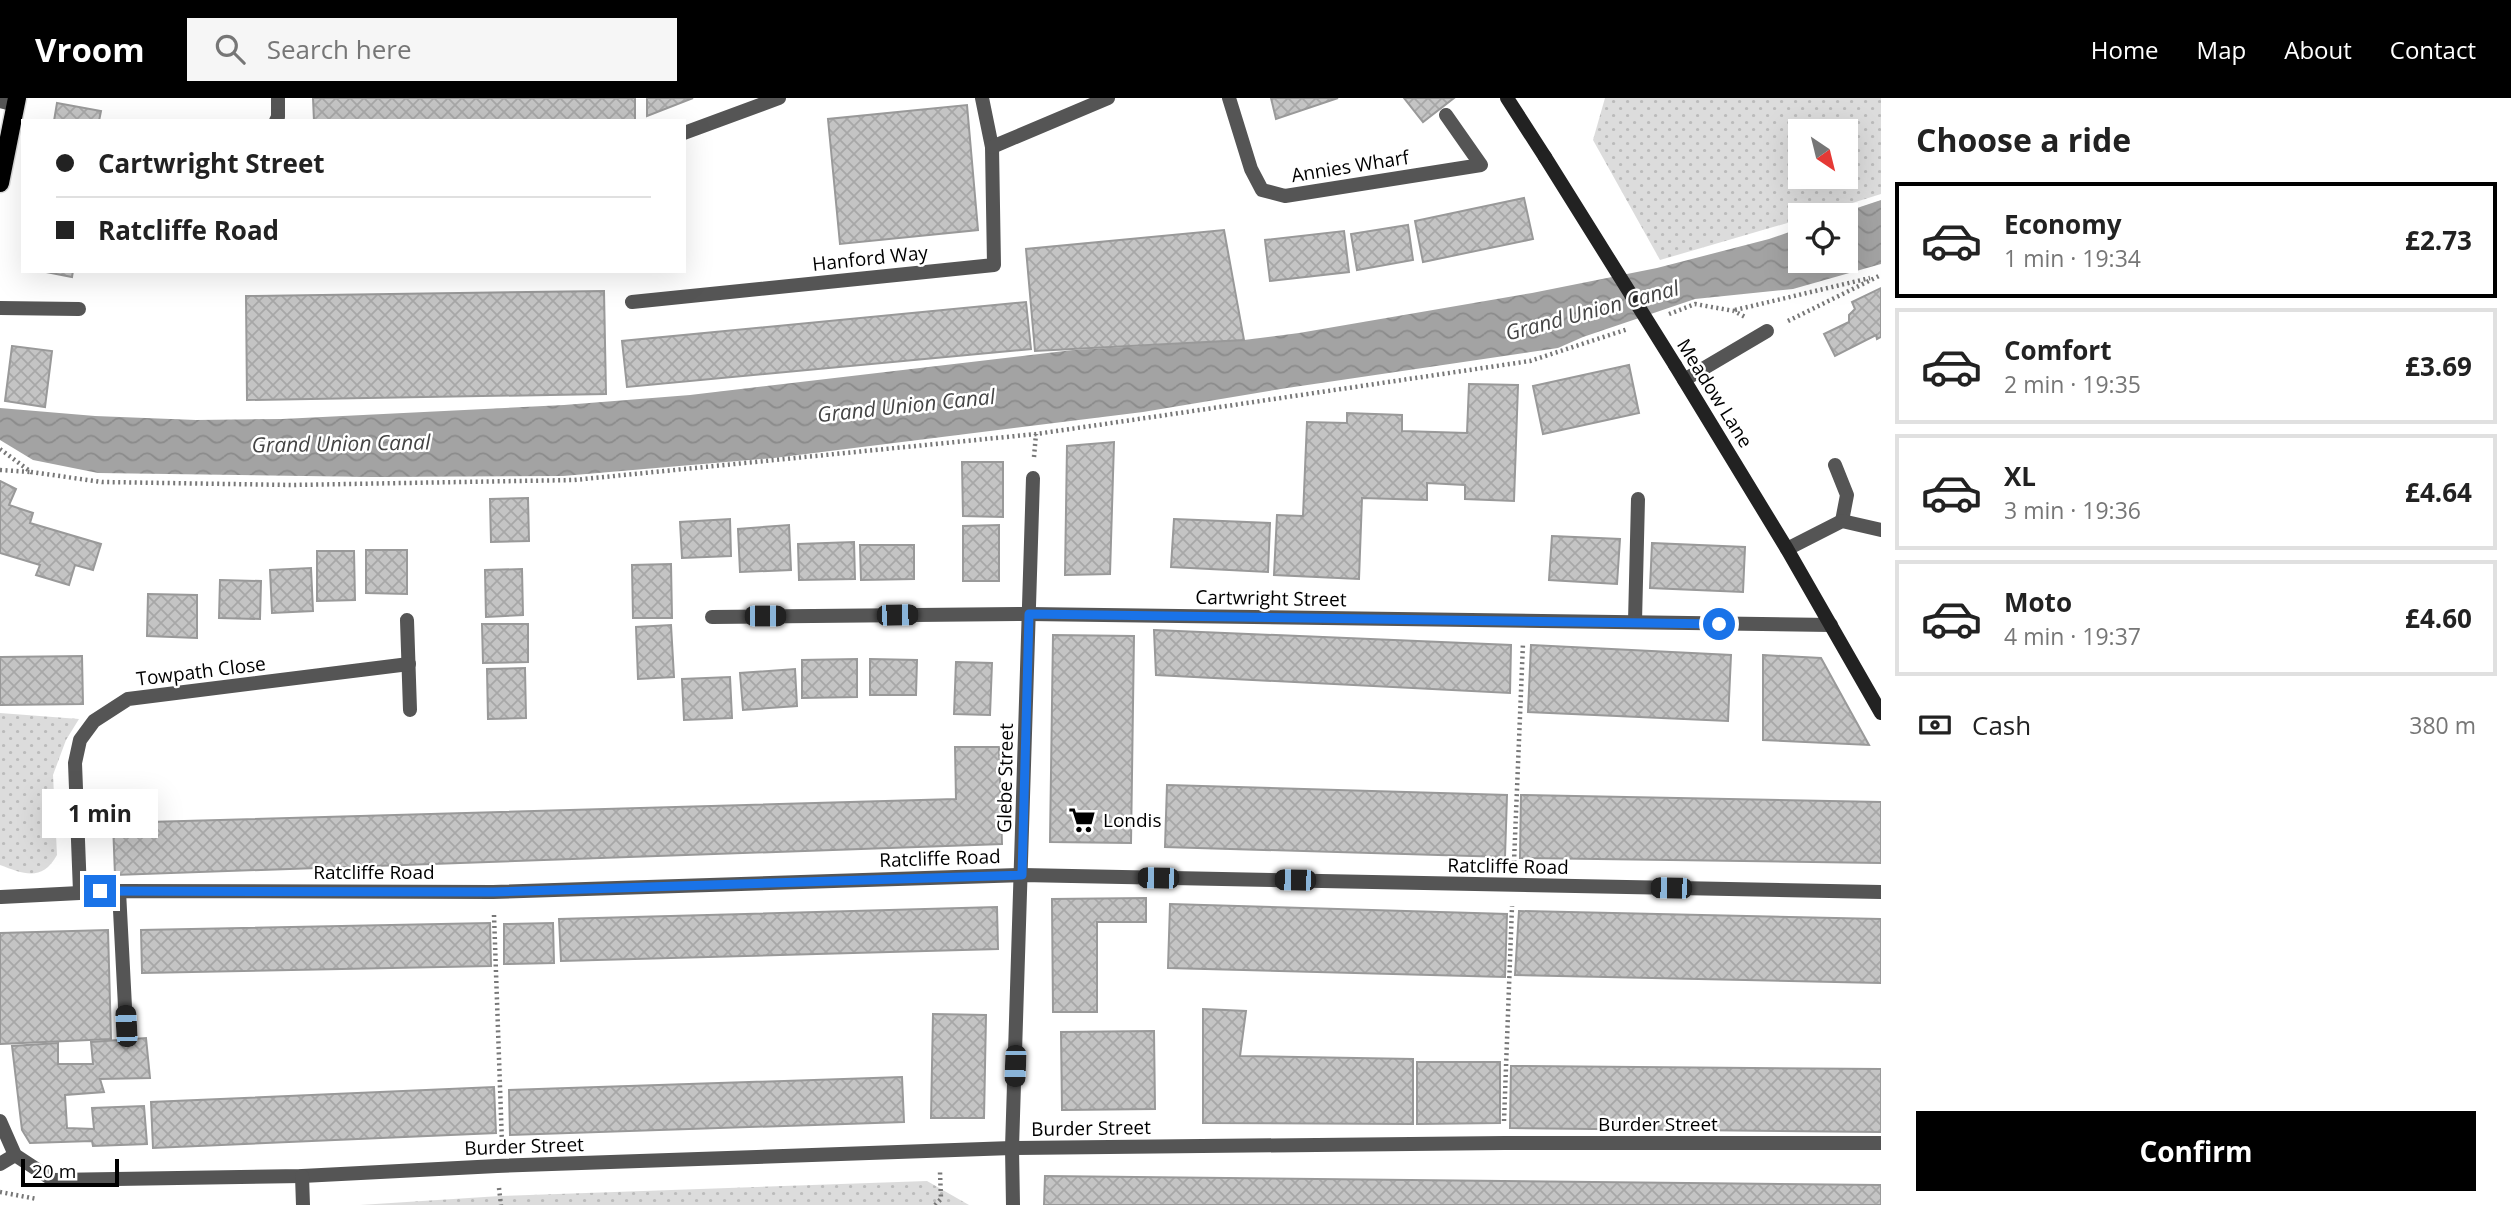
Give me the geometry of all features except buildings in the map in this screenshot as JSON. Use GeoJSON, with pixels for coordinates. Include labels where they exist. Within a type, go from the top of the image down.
{"type":"FeatureCollection","features":[{"type":"Feature","properties":{"kind":"main road"},"geometry":{"type":"LineString","coordinates":[[0,183],[11,101]]}},
{"type":"Feature","properties":{"kind":"street"},"geometry":{"type":"LineString","coordinates":[[277,119],[278,98]]}},
{"type":"Feature","properties":{"kind":"street"},"geometry":{"type":"LineString","coordinates":[[686,132],[779,98]]}},
{"type":"Feature","properties":{"kind":"street","name":"Hanford Way"},"geometry":{"type":"LineString","coordinates":[[632,302],[994,265],[992,147],[982,98]]}},
{"type":"Feature","properties":{"kind":"street"},"geometry":{"type":"LineString","coordinates":[[992,147],[1108,98]]}},
{"type":"Feature","properties":{"kind":"street","name":"Annies Wharf"},"geometry":{"type":"LineString","coordinates":[[1229,98],[1251,169],[1262,190],[1285,196],[1481,165],[1446,115]]}},
{"type":"Feature","properties":{"kind":"street","name":"Meadow Lane"},"geometry":{"type":"LineString","coordinates":[[1507,98],[1787,549],[1881,713]]}},
{"type":"Feature","properties":{"kind":"street"},"geometry":{"type":"LineString","coordinates":[[0,308],[79,309]]}},
{"type":"Feature","properties":{"kind":"street"},"geometry":{"type":"LineString","coordinates":[[1684,380],[1767,331]]}},
{"type":"Feature","properties":{"kind":"street"},"geometry":{"type":"LineString","coordinates":[[1835,465],[1847,495],[1842,521]]}},
{"type":"Feature","properties":{"kind":"street","name":"Glebe Street"},"geometry":{"type":"LineString","coordinates":[[1013,1205],[1012,1148],[1033,478]]}},
{"type":"Feature","properties":{"kind":"street"},"geometry":{"type":"LineString","coordinates":[[1635,622],[1638,499]]}},
{"type":"Feature","properties":{"kind":"street"},"geometry":{"type":"LineString","coordinates":[[1787,549],[1842,521],[1881,530]]}},
{"type":"Feature","properties":{"kind":"street","name":"Cartwright Street"},"geometry":{"type":"LineString","coordinates":[[712,617],[1029,614],[1831,625]]}},
{"type":"Feature","properties":{"kind":"street"},"geometry":{"type":"LineString","coordinates":[[407,620],[410,710]]}},
{"type":"Feature","properties":{"kind":"street","name":"Towpath Close"},"geometry":{"type":"LineString","coordinates":[[80,892],[75,763],[79,740],[94,721],[128,699],[410,664]]}},
{"type":"Feature","properties":{"kind":"street","name":"Ratcliffe Road"},"geometry":{"type":"LineString","coordinates":[[1,897],[119,891],[493,892],[1022,875],[1881,892]]}},
{"type":"Feature","properties":{"kind":"street"},"geometry":{"type":"LineString","coordinates":[[119,891],[126,1026]]}},
{"type":"Feature","properties":{"kind":"street"},"geometry":{"type":"LineString","coordinates":[[0,1121],[15,1155],[0,1164]]}},
{"type":"Feature","properties":{"kind":"street","name":"Burder Street"},"geometry":{"type":"LineString","coordinates":[[15,1155],[53,1180],[302,1176],[1012,1148],[1504,1143],[1881,1143]]}},
{"type":"Feature","properties":{"kind":"street"},"geometry":{"type":"LineString","coordinates":[[302,1176],[303,1205]]}},
{"type":"Feature","properties":{"kind":"path"},"geometry":{"type":"LineString","coordinates":[[1734,311],[1881,274]]}},
{"type":"Feature","properties":{"kind":"path"},"geometry":{"type":"LineString","coordinates":[[1658,318],[1695,304],[1734,311],[1767,331],[1881,274]]}},
{"type":"Feature","properties":{"kind":"path"},"geometry":{"type":"LineString","coordinates":[[0,470],[102,482],[143,483],[292,485],[573,480],[1036,434],[1530,361],[1633,327]]}},
{"type":"Feature","properties":{"kind":"path"},"geometry":{"type":"LineString","coordinates":[[0,449],[31,472]]}},
{"type":"Feature","properties":{"kind":"path"},"geometry":{"type":"LineString","coordinates":[[493,892],[505,1166]]}},
{"type":"Feature","properties":{"kind":"path"},"geometry":{"type":"LineString","coordinates":[[935,1205],[941,1199],[939,1150]]}},
{"type":"Feature","properties":{"kind":"shaded area"},"geometry":{"type":"Polygon","coordinates":[[[1605,98],[1881,98],[1881,194],[1852,203],[1788,203],[1788,223],[1660,260],[1593,140],[1605,98]]]}},
{"type":"Feature","properties":{"kind":"shaded area"},"geometry":{"type":"Polygon","coordinates":[[[0,713],[79,719],[66,740],[53,775],[57,855],[45,869],[32,874],[0,865],[0,713]]]}},
{"type":"Feature","properties":{"kind":"shaded area"},"geometry":{"type":"Polygon","coordinates":[[[927,1181],[969,1205],[360,1205],[500,1196],[927,1181]]]}},
{"type":"Feature","properties":{"kind":"water"},"geometry":{"type":"Polygon","coordinates":[[[1881,200],[1881,264],[1858,271],[1858,208],[1881,200]]]}},
{"type":"Feature","properties":{"kind":"water","name":"Grand Union Canal"},"geometry":{"type":"Polygon","coordinates":[[[1788,232],[1788,273],[1849,273],[1793,289],[1695,299],[1558,348],[1143,412],[774,458],[563,476],[371,477],[98,473],[33,460],[0,440],[0,408],[95,416],[196,420],[282,419],[564,405],[690,395],[1073,350],[1244,340],[1532,293],[1657,268],[1788,232]]]}},
{"type":"Feature","properties":{"kind":"place","name":"Londis"},"geometry":{"type":"Point","coordinates":[1082,820]}},
{"type":"Feature","properties":{"kind":"route"},"geometry":{"type":"LineString","coordinates":[[100,891],[493,892],[1022,875],[1029,614],[1719,624]]}}]}
